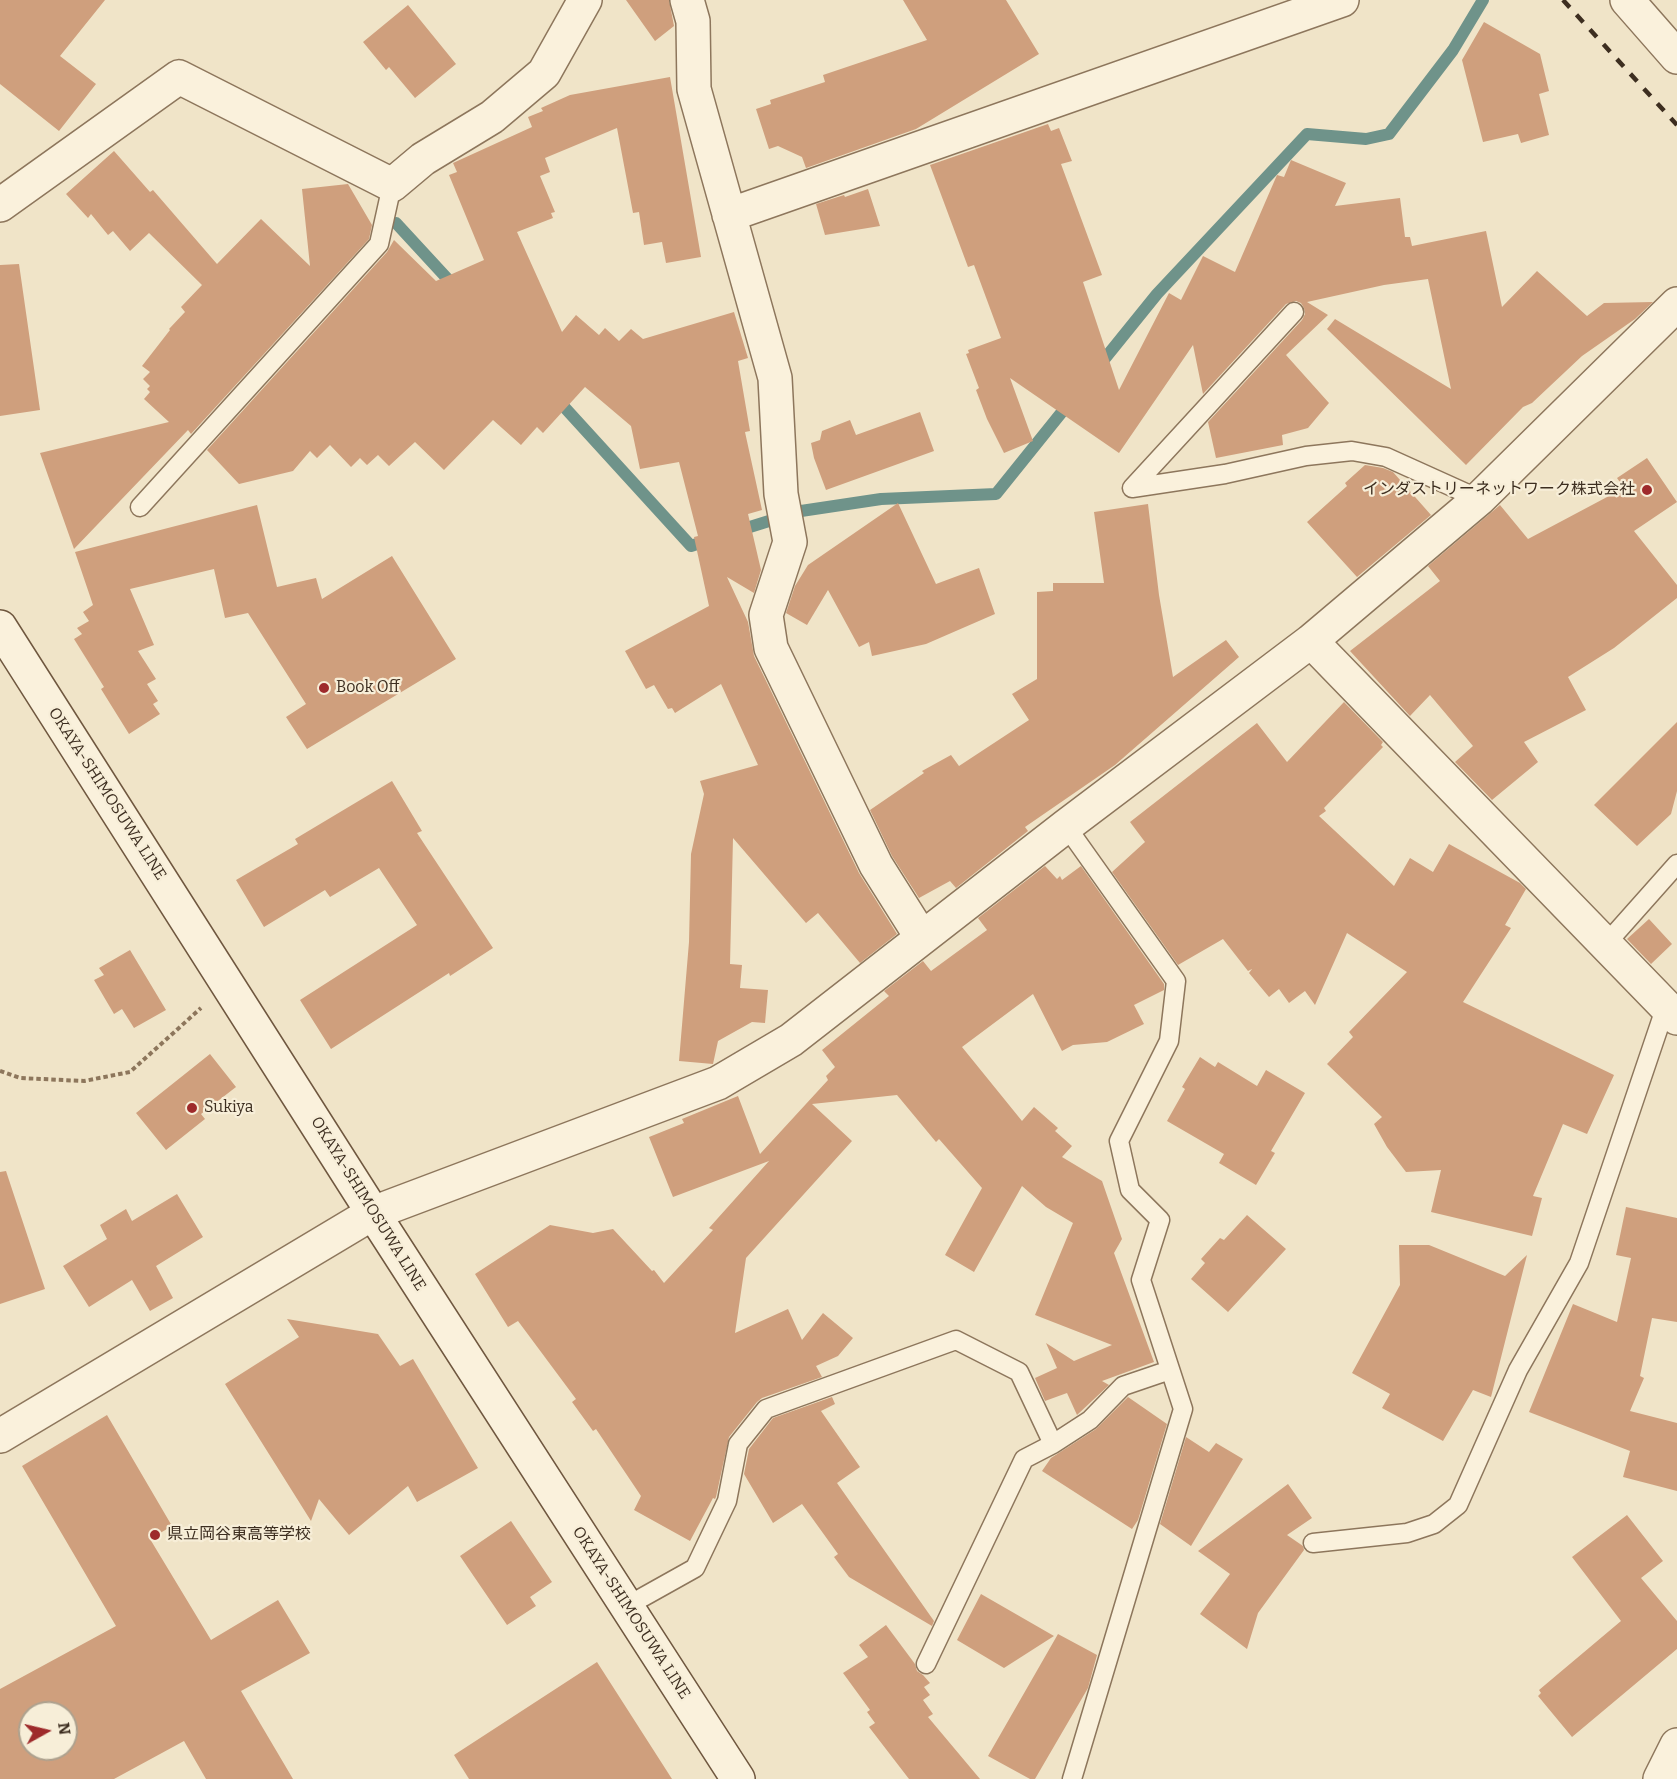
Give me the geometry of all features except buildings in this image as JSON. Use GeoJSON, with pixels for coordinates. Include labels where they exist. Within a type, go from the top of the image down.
{"type":"FeatureCollection","features":[{"type":"Feature","properties":{"kind":"street"},"geometry":{"type":"LineString","coordinates":[[0,205],[179,77],[392,185],[423,159],[492,117],[544,73],[585,0]]}},
{"type":"Feature","properties":{"kind":"street"},"geometry":{"type":"LineString","coordinates":[[687,0],[693,21],[694,89],[775,378],[781,494],[790,542],[766,615],[771,648],[876,866],[922,938]]}},
{"type":"Feature","properties":{"kind":"street"},"geometry":{"type":"LineString","coordinates":[[729,215],[1342,0]]}},
{"type":"Feature","properties":{"kind":"street"},"geometry":{"type":"LineString","coordinates":[[1627,0],[1677,57]]}},
{"type":"Feature","properties":{"kind":"street"},"geometry":{"type":"LineString","coordinates":[[0,1436],[373,1213],[718,1083],[791,1040],[1066,826],[1311,641],[1479,499],[1677,304]]}},
{"type":"Feature","properties":{"kind":"street","name":"OKAYA-SHIMOSUWA LINE"},"geometry":{"type":"LineString","coordinates":[[0,627],[373,1213],[738,1779]]}},
{"type":"Feature","properties":{"kind":"street"},"geometry":{"type":"LineString","coordinates":[[1311,641],[1672,1012]]}},
{"type":"Feature","properties":{"kind":"street"},"geometry":{"type":"LineString","coordinates":[[1660,1779],[1677,1744]]}},
{"type":"Feature","properties":{"kind":"lane"},"geometry":{"type":"LineString","coordinates":[[140,507],[379,244],[392,185]]}},
{"type":"Feature","properties":{"kind":"lane"},"geometry":{"type":"LineString","coordinates":[[1294,312],[1132,488],[1225,474],[1306,456],[1352,451],[1386,457],[1479,499]]}},
{"type":"Feature","properties":{"kind":"lane"},"geometry":{"type":"LineString","coordinates":[[1066,826],[1176,981],[1169,1041],[1119,1141],[1130,1190],[1160,1220],[1141,1281],[1183,1409],[1072,1779]]}},
{"type":"Feature","properties":{"kind":"lane"},"geometry":{"type":"LineString","coordinates":[[1605,945],[1677,864]]}},
{"type":"Feature","properties":{"kind":"lane"},"geometry":{"type":"LineString","coordinates":[[1313,1543],[1407,1533],[1434,1524],[1458,1504],[1518,1370],[1579,1263],[1672,1012]]}},
{"type":"Feature","properties":{"kind":"lane"},"geometry":{"type":"LineString","coordinates":[[627,1606],[695,1568],[727,1501],[738,1444],[766,1409],[956,1340],[1019,1372],[1053,1444]]}},
{"type":"Feature","properties":{"kind":"lane"},"geometry":{"type":"LineString","coordinates":[[926,1664],[1024,1459],[1053,1444],[1090,1420],[1123,1386],[1170,1370]]}},
{"type":"Feature","properties":{"kind":"path"},"geometry":{"type":"LineString","coordinates":[[0,1071],[20,1078],[84,1081],[130,1072],[228,984]]}},
{"type":"Feature","properties":{"kind":"waterway"},"geometry":{"type":"LineString","coordinates":[[1098,367],[1157,294],[1307,134],[1366,139],[1389,134],[1453,50],[1483,0]]}},
{"type":"Feature","properties":{"kind":"waterway"},"geometry":{"type":"LineString","coordinates":[[396,223],[455,287]]}},
{"type":"Feature","properties":{"kind":"waterway"},"geometry":{"type":"LineString","coordinates":[[556,398],[691,546],[709,540]]}},
{"type":"Feature","properties":{"kind":"waterway"},"geometry":{"type":"LineString","coordinates":[[737,531],[801,511],[881,499],[996,494],[1070,402]]}},
{"type":"Feature","properties":{"kind":"railway"},"geometry":{"type":"LineString","coordinates":[[1563,0],[1677,125]]}},
{"type":"Feature","properties":{"kind":"place","name":"インダストリーネットワーク株式会社"},"geometry":{"type":"Point","coordinates":[1647,490]}},
{"type":"Feature","properties":{"kind":"place","name":"Book Off"},"geometry":{"type":"Point","coordinates":[324,688]}},
{"type":"Feature","properties":{"kind":"place","name":"Sukiya"},"geometry":{"type":"Point","coordinates":[192,1108]}},
{"type":"Feature","properties":{"kind":"place","name":"県立岡谷東高等学校"},"geometry":{"type":"Point","coordinates":[155,1535]}}]}
